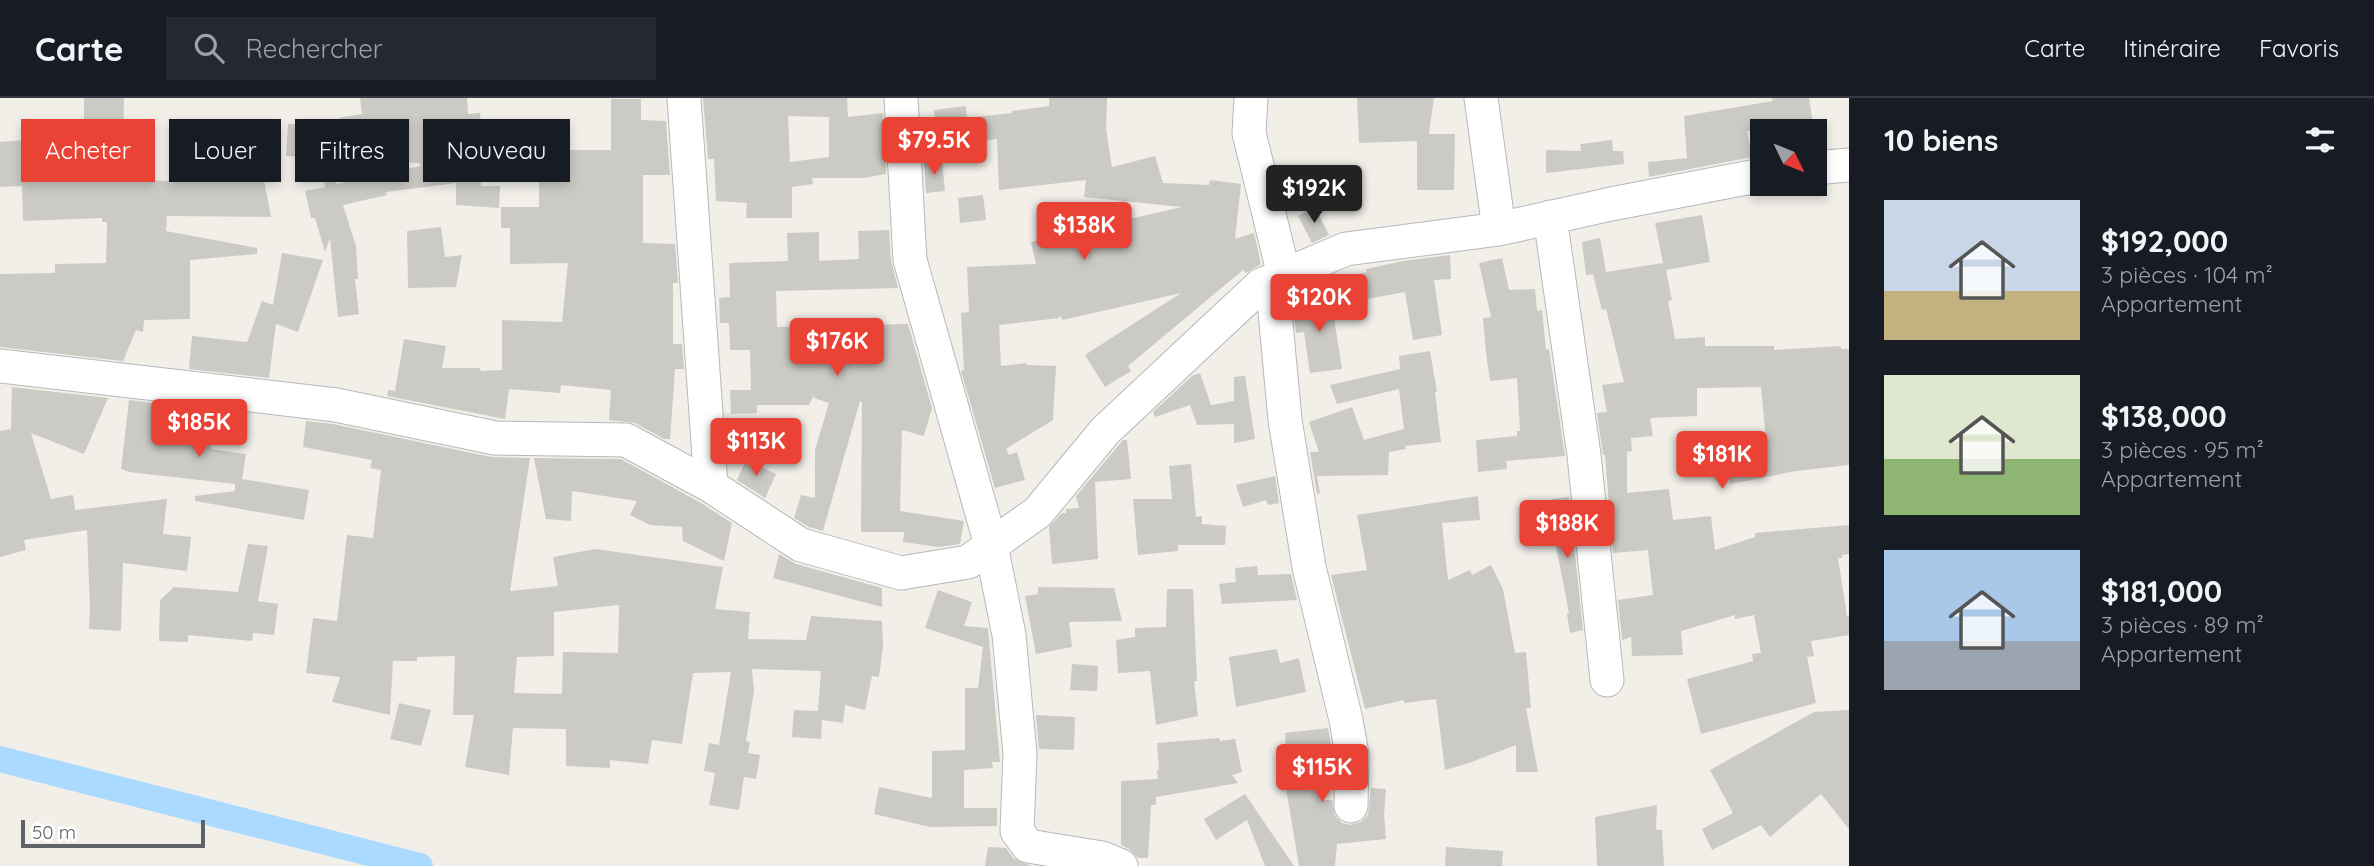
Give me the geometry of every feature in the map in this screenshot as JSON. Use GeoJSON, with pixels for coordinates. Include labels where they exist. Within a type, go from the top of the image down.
{"type":"FeatureCollection","features":[{"type":"Feature","properties":{"kind":"street"},"geometry":{"type":"LineString","coordinates":[[684,98],[711,486]]}},
{"type":"Feature","properties":{"kind":"street"},"geometry":{"type":"LineString","coordinates":[[901,98],[910,260],[991,545],[1009,635],[1020,754],[1017,831],[1028,846],[1102,858],[1121,866]]}},
{"type":"Feature","properties":{"kind":"street"},"geometry":{"type":"LineString","coordinates":[[1251,98],[1250,133],[1278,278],[1285,420],[1307,554],[1352,754],[1351,806]]}},
{"type":"Feature","properties":{"kind":"street"},"geometry":{"type":"LineString","coordinates":[[1481,98],[1499,229]]}},
{"type":"Feature","properties":{"kind":"street"},"geometry":{"type":"LineString","coordinates":[[1827,168],[1849,165]]}},
{"type":"Feature","properties":{"kind":"street"},"geometry":{"type":"LineString","coordinates":[[0,366],[336,405],[495,438],[626,440],[711,486],[802,545],[901,573],[968,562],[1038,512],[1105,431],[1261,285],[1346,249],[1499,229],[1750,177]]}},
{"type":"Feature","properties":{"kind":"street"},"geometry":{"type":"LineString","coordinates":[[1550,217],[1584,455],[1607,680]]}},
{"type":"Feature","properties":{"kind":"building"},"geometry":{"type":"Polygon","coordinates":[[[84,98],[124,98],[124,119],[84,119],[84,98]]]}},
{"type":"Feature","properties":{"kind":"building"},"geometry":{"type":"Polygon","coordinates":[[[360,98],[467,98],[468,114],[480,113],[481,119],[423,119],[423,182],[481,182],[481,186],[500,186],[499,208],[456,205],[456,183],[386,192],[387,195],[343,205],[356,246],[358,279],[355,279],[359,314],[338,317],[330,238],[325,252],[315,218],[311,218],[305,191],[325,187],[324,182],[409,182],[409,169],[421,166],[420,163],[409,162],[409,119],[339,118],[362,114],[360,98]]]}},
{"type":"Feature","properties":{"kind":"building"},"geometry":{"type":"Polygon","coordinates":[[[703,98],[847,98],[848,117],[883,113],[886,174],[863,178],[812,178],[813,184],[792,187],[792,218],[746,218],[747,203],[716,201],[714,159],[708,159],[703,98]],[[788,116],[790,162],[829,157],[829,117],[788,116]]]}},
{"type":"Feature","properties":{"kind":"building"},"geometry":{"type":"Polygon","coordinates":[[[1049,98],[1107,98],[1106,129],[1112,167],[1155,156],[1163,183],[1209,185],[1210,180],[1241,184],[1235,239],[1254,233],[1261,264],[1246,273],[1243,270],[1128,366],[1131,371],[1105,387],[1085,355],[1181,293],[1063,320],[1059,315],[1059,318],[999,325],[1001,366],[1026,363],[1056,366],[1053,420],[1006,449],[1009,455],[1017,452],[1025,480],[995,488],[961,371],[964,370],[961,313],[969,312],[967,267],[1036,264],[1031,242],[1182,207],[1084,197],[1086,180],[999,190],[997,139],[938,145],[934,110],[966,106],[967,118],[1049,106],[1049,98]]]}},
{"type":"Feature","properties":{"kind":"building"},"geometry":{"type":"Polygon","coordinates":[[[1357,98],[1434,98],[1429,134],[1455,134],[1454,190],[1417,190],[1417,141],[1359,143],[1357,98]]]}},
{"type":"Feature","properties":{"kind":"building"},"geometry":{"type":"Polygon","coordinates":[[[1772,98],[1809,98],[1812,119],[1750,119],[1750,131],[1747,131],[1750,157],[1649,177],[1648,162],[1687,158],[1684,116],[1773,101],[1772,98]]]}},
{"type":"Feature","properties":{"kind":"building"},"geometry":{"type":"Polygon","coordinates":[[[611,99],[641,99],[641,120],[666,121],[670,175],[643,175],[643,243],[675,244],[678,283],[673,283],[673,344],[682,344],[684,369],[675,369],[670,439],[664,439],[635,423],[609,420],[611,390],[561,385],[560,393],[509,389],[505,419],[387,396],[388,390],[395,391],[404,339],[446,346],[442,368],[502,370],[502,320],[562,322],[568,263],[510,264],[510,228],[501,228],[501,207],[539,207],[539,182],[570,182],[570,150],[611,150],[611,99]]]}},
{"type":"Feature","properties":{"kind":"building"},"geometry":{"type":"Polygon","coordinates":[[[288,124],[295,124],[295,156],[286,156],[288,124]]]}},
{"type":"Feature","properties":{"kind":"building"},"geometry":{"type":"Polygon","coordinates":[[[21,140],[21,182],[264,182],[271,217],[167,216],[166,231],[257,248],[257,254],[190,260],[190,319],[144,320],[143,332],[136,330],[123,361],[0,347],[0,274],[55,273],[55,264],[106,263],[107,222],[102,222],[102,218],[23,221],[22,186],[0,187],[0,142],[21,140]]]}},
{"type":"Feature","properties":{"kind":"building"},"geometry":{"type":"Polygon","coordinates":[[[1612,140],[1613,151],[1623,151],[1624,164],[1546,173],[1546,150],[1581,151],[1580,144],[1612,140]]]}},
{"type":"Feature","properties":{"kind":"building"},"geometry":{"type":"Polygon","coordinates":[[[942,161],[945,191],[926,193],[924,163],[942,161]]]}},
{"type":"Feature","properties":{"kind":"building"},"geometry":{"type":"Polygon","coordinates":[[[983,195],[986,220],[960,223],[958,198],[983,195]]]}},
{"type":"Feature","properties":{"kind":"building"},"geometry":{"type":"Polygon","coordinates":[[[1315,207],[1329,235],[1312,243],[1298,216],[1315,207]]]}},
{"type":"Feature","properties":{"kind":"building"},"geometry":{"type":"Polygon","coordinates":[[[1702,215],[1710,262],[1666,270],[1675,339],[1705,337],[1705,346],[1774,346],[1774,350],[1841,346],[1841,349],[1849,349],[1849,465],[1796,471],[1730,484],[1726,458],[1767,451],[1761,387],[1697,388],[1697,416],[1650,418],[1653,436],[1631,438],[1632,451],[1627,452],[1627,493],[1669,489],[1673,520],[1711,516],[1715,550],[1755,537],[1755,533],[1849,525],[1849,554],[1838,558],[1849,616],[1849,635],[1811,641],[1814,656],[1807,657],[1816,703],[1701,734],[1687,679],[1753,661],[1752,654],[1761,653],[1754,615],[1735,619],[1735,615],[1681,631],[1683,655],[1632,656],[1631,637],[1622,640],[1618,600],[1653,595],[1648,550],[1613,553],[1605,455],[1597,413],[1607,412],[1602,385],[1624,382],[1606,309],[1602,310],[1593,274],[1586,275],[1582,242],[1600,238],[1606,272],[1663,263],[1655,223],[1702,215]]]}},
{"type":"Feature","properties":{"kind":"building"},"geometry":{"type":"Polygon","coordinates":[[[441,227],[445,257],[462,255],[456,287],[408,288],[407,231],[441,227]]]}},
{"type":"Feature","properties":{"kind":"building"},"geometry":{"type":"Polygon","coordinates":[[[889,230],[891,261],[898,288],[776,291],[777,327],[908,324],[932,408],[924,436],[902,430],[900,511],[964,521],[960,544],[939,547],[903,542],[904,532],[861,532],[862,402],[860,401],[823,531],[794,518],[801,495],[815,498],[815,450],[829,403],[814,398],[814,395],[809,405],[757,405],[757,413],[731,414],[730,390],[751,390],[750,350],[730,350],[729,323],[720,323],[719,298],[730,297],[729,263],[788,261],[787,233],[819,232],[819,261],[859,259],[858,231],[889,230]]]}},
{"type":"Feature","properties":{"kind":"building"},"geometry":{"type":"Polygon","coordinates":[[[282,253],[323,260],[298,332],[276,324],[269,378],[189,369],[192,336],[247,342],[262,301],[273,305],[282,253]]]}},
{"type":"Feature","properties":{"kind":"building"},"geometry":{"type":"Polygon","coordinates":[[[1450,255],[1451,279],[1434,280],[1442,335],[1413,340],[1405,292],[1346,303],[1340,279],[1366,272],[1366,269],[1450,255]]]}},
{"type":"Feature","properties":{"kind":"building"},"geometry":{"type":"Polygon","coordinates":[[[1502,258],[1509,290],[1535,289],[1537,311],[1542,310],[1546,350],[1549,349],[1565,456],[1506,461],[1507,469],[1478,472],[1476,440],[1517,436],[1517,431],[1520,431],[1517,378],[1490,381],[1486,353],[1483,318],[1491,317],[1479,263],[1502,258]]]}},
{"type":"Feature","properties":{"kind":"building"},"geometry":{"type":"Polygon","coordinates":[[[1331,298],[1342,369],[1310,373],[1304,332],[1296,333],[1293,302],[1331,298]]]}},
{"type":"Feature","properties":{"kind":"building"},"geometry":{"type":"Polygon","coordinates":[[[1430,351],[1441,442],[1405,446],[1406,449],[1389,452],[1388,475],[1317,476],[1320,493],[1317,494],[1310,452],[1319,452],[1309,422],[1352,407],[1364,440],[1404,429],[1399,389],[1337,404],[1330,385],[1400,369],[1399,356],[1430,351]]]}},
{"type":"Feature","properties":{"kind":"building"},"geometry":{"type":"Polygon","coordinates":[[[1200,373],[1211,405],[1234,401],[1234,377],[1245,376],[1255,439],[1234,443],[1234,424],[1197,425],[1190,405],[1155,417],[1153,412],[1192,376],[1200,373]]]}},
{"type":"Feature","properties":{"kind":"building"},"geometry":{"type":"Polygon","coordinates":[[[12,387],[108,398],[84,454],[31,433],[51,499],[73,495],[75,510],[167,499],[163,534],[191,537],[187,571],[123,563],[121,631],[89,629],[87,530],[24,540],[26,550],[0,557],[0,431],[11,429],[12,387]]]}},
{"type":"Feature","properties":{"kind":"building"},"geometry":{"type":"Polygon","coordinates":[[[129,400],[187,407],[186,412],[215,415],[211,449],[246,454],[242,479],[309,490],[304,520],[195,501],[195,496],[235,491],[235,484],[121,469],[129,400]]]}},
{"type":"Feature","properties":{"kind":"building"},"geometry":{"type":"Polygon","coordinates":[[[306,421],[333,424],[491,457],[530,458],[510,591],[558,586],[553,557],[595,549],[723,567],[715,609],[750,612],[748,639],[806,640],[811,616],[882,621],[883,646],[879,677],[872,676],[865,710],[845,705],[843,723],[822,720],[821,739],[792,737],[794,710],[818,711],[821,671],[752,669],[754,691],[746,741],[750,742],[748,753],[760,755],[756,779],[744,777],[739,810],[709,805],[715,773],[704,771],[709,743],[719,745],[731,672],[693,673],[682,744],[652,740],[648,764],[610,760],[610,768],[566,766],[566,729],[513,728],[509,775],[465,767],[474,715],[453,715],[455,656],[393,661],[390,715],[332,702],[340,677],[306,673],[313,618],[337,621],[347,535],[373,538],[381,470],[370,468],[372,460],[303,447],[306,421]],[[619,605],[554,612],[554,656],[517,657],[514,693],[562,694],[563,652],[618,653],[619,605]]]}},
{"type":"Feature","properties":{"kind":"building"},"geometry":{"type":"Polygon","coordinates":[[[1123,440],[1127,440],[1131,479],[1095,482],[1098,559],[1052,564],[1049,527],[1062,513],[1066,513],[1066,509],[1079,508],[1076,496],[1123,440]]]}},
{"type":"Feature","properties":{"kind":"building"},"geometry":{"type":"Polygon","coordinates":[[[534,458],[621,459],[732,523],[724,561],[683,541],[682,527],[650,525],[630,515],[637,501],[572,491],[571,521],[546,519],[534,458]]]}},
{"type":"Feature","properties":{"kind":"building"},"geometry":{"type":"Polygon","coordinates":[[[746,460],[776,474],[765,498],[737,480],[746,460]]]}},
{"type":"Feature","properties":{"kind":"building"},"geometry":{"type":"Polygon","coordinates":[[[1191,464],[1196,517],[1202,516],[1202,524],[1226,526],[1225,545],[1178,545],[1178,551],[1138,555],[1133,499],[1172,499],[1169,466],[1191,464]]]}},
{"type":"Feature","properties":{"kind":"building"},"geometry":{"type":"Polygon","coordinates":[[[1275,476],[1279,503],[1268,505],[1266,500],[1243,507],[1236,485],[1275,476]]]}},
{"type":"Feature","properties":{"kind":"building"},"geometry":{"type":"Polygon","coordinates":[[[1478,496],[1480,520],[1442,523],[1448,580],[1470,570],[1472,575],[1491,565],[1503,589],[1515,653],[1526,652],[1531,708],[1526,708],[1538,772],[1516,772],[1516,745],[1445,770],[1436,699],[1404,703],[1404,700],[1365,709],[1331,575],[1367,570],[1357,515],[1478,496]]]}},
{"type":"Feature","properties":{"kind":"building"},"geometry":{"type":"Polygon","coordinates":[[[1569,497],[1583,630],[1570,633],[1569,613],[1554,536],[1552,499],[1569,497]]]}},
{"type":"Feature","properties":{"kind":"building"},"geometry":{"type":"Polygon","coordinates":[[[248,544],[268,546],[258,601],[278,604],[274,635],[253,633],[252,641],[188,635],[188,642],[159,641],[160,600],[174,587],[238,592],[248,544]]]}},
{"type":"Feature","properties":{"kind":"building"},"geometry":{"type":"Polygon","coordinates":[[[779,554],[796,564],[882,588],[882,607],[773,578],[779,554]]]}},
{"type":"Feature","properties":{"kind":"building"},"geometry":{"type":"Polygon","coordinates":[[[1257,566],[1258,575],[1291,574],[1297,600],[1222,604],[1219,584],[1236,582],[1235,568],[1257,566]]]}},
{"type":"Feature","properties":{"kind":"building"},"geometry":{"type":"Polygon","coordinates":[[[1038,587],[1114,588],[1122,621],[1069,622],[1072,647],[1036,654],[1025,596],[1038,594],[1038,587]]]}},
{"type":"Feature","properties":{"kind":"building"},"geometry":{"type":"Polygon","coordinates":[[[1167,589],[1193,589],[1197,681],[1194,681],[1198,716],[1156,725],[1150,671],[1118,673],[1116,640],[1135,637],[1135,628],[1166,627],[1167,589]]]}},
{"type":"Feature","properties":{"kind":"building"},"geometry":{"type":"Polygon","coordinates":[[[938,590],[972,602],[964,626],[988,628],[1000,762],[992,762],[993,768],[964,770],[964,808],[997,808],[997,826],[930,827],[874,814],[879,787],[932,798],[932,751],[965,750],[965,688],[978,688],[983,647],[925,628],[938,590]]]}},
{"type":"Feature","properties":{"kind":"building"},"geometry":{"type":"Polygon","coordinates":[[[1277,649],[1280,663],[1299,658],[1306,692],[1236,707],[1229,657],[1277,649]]]}},
{"type":"Feature","properties":{"kind":"building"},"geometry":{"type":"Polygon","coordinates":[[[1072,664],[1098,666],[1097,691],[1070,690],[1072,664]]]}},
{"type":"Feature","properties":{"kind":"building"},"geometry":{"type":"Polygon","coordinates":[[[399,703],[431,710],[421,746],[390,739],[399,703]]]}},
{"type":"Feature","properties":{"kind":"building"},"geometry":{"type":"Polygon","coordinates":[[[1849,710],[1849,829],[1821,794],[1770,837],[1761,825],[1712,850],[1702,829],[1733,813],[1710,770],[1814,712],[1849,710]]]}},
{"type":"Feature","properties":{"kind":"building"},"geometry":{"type":"Polygon","coordinates":[[[1036,715],[1075,717],[1074,750],[1039,749],[1036,715]]]}},
{"type":"Feature","properties":{"kind":"building"},"geometry":{"type":"Polygon","coordinates":[[[1328,728],[1333,755],[1315,758],[1322,800],[1332,800],[1335,816],[1342,823],[1351,825],[1361,822],[1368,815],[1371,788],[1386,789],[1386,839],[1337,844],[1335,866],[1299,866],[1285,782],[1288,781],[1285,733],[1328,728]]]}},
{"type":"Feature","properties":{"kind":"building"},"geometry":{"type":"Polygon","coordinates":[[[1219,738],[1220,741],[1235,739],[1242,772],[1232,775],[1238,783],[1156,797],[1156,805],[1151,805],[1148,858],[1138,858],[1121,845],[1121,781],[1158,779],[1157,743],[1219,738]]]}},
{"type":"Feature","properties":{"kind":"building"},"geometry":{"type":"Polygon","coordinates":[[[1245,794],[1294,866],[1265,866],[1247,820],[1216,840],[1204,819],[1245,794]]]}},
{"type":"Feature","properties":{"kind":"building"},"geometry":{"type":"Polygon","coordinates":[[[1657,805],[1656,830],[1662,830],[1664,866],[1597,866],[1595,817],[1657,805]]]}},
{"type":"Feature","properties":{"kind":"building"},"geometry":{"type":"Polygon","coordinates":[[[988,847],[1006,848],[1013,858],[1031,866],[985,866],[988,847]]]}},
{"type":"Feature","properties":{"kind":"building"},"geometry":{"type":"Polygon","coordinates":[[[1446,847],[1503,851],[1502,866],[1445,866],[1446,847]]]}},
{"type":"Feature","properties":{"kind":"waterway"},"geometry":{"type":"LineString","coordinates":[[0,759],[420,866]]}}]}
